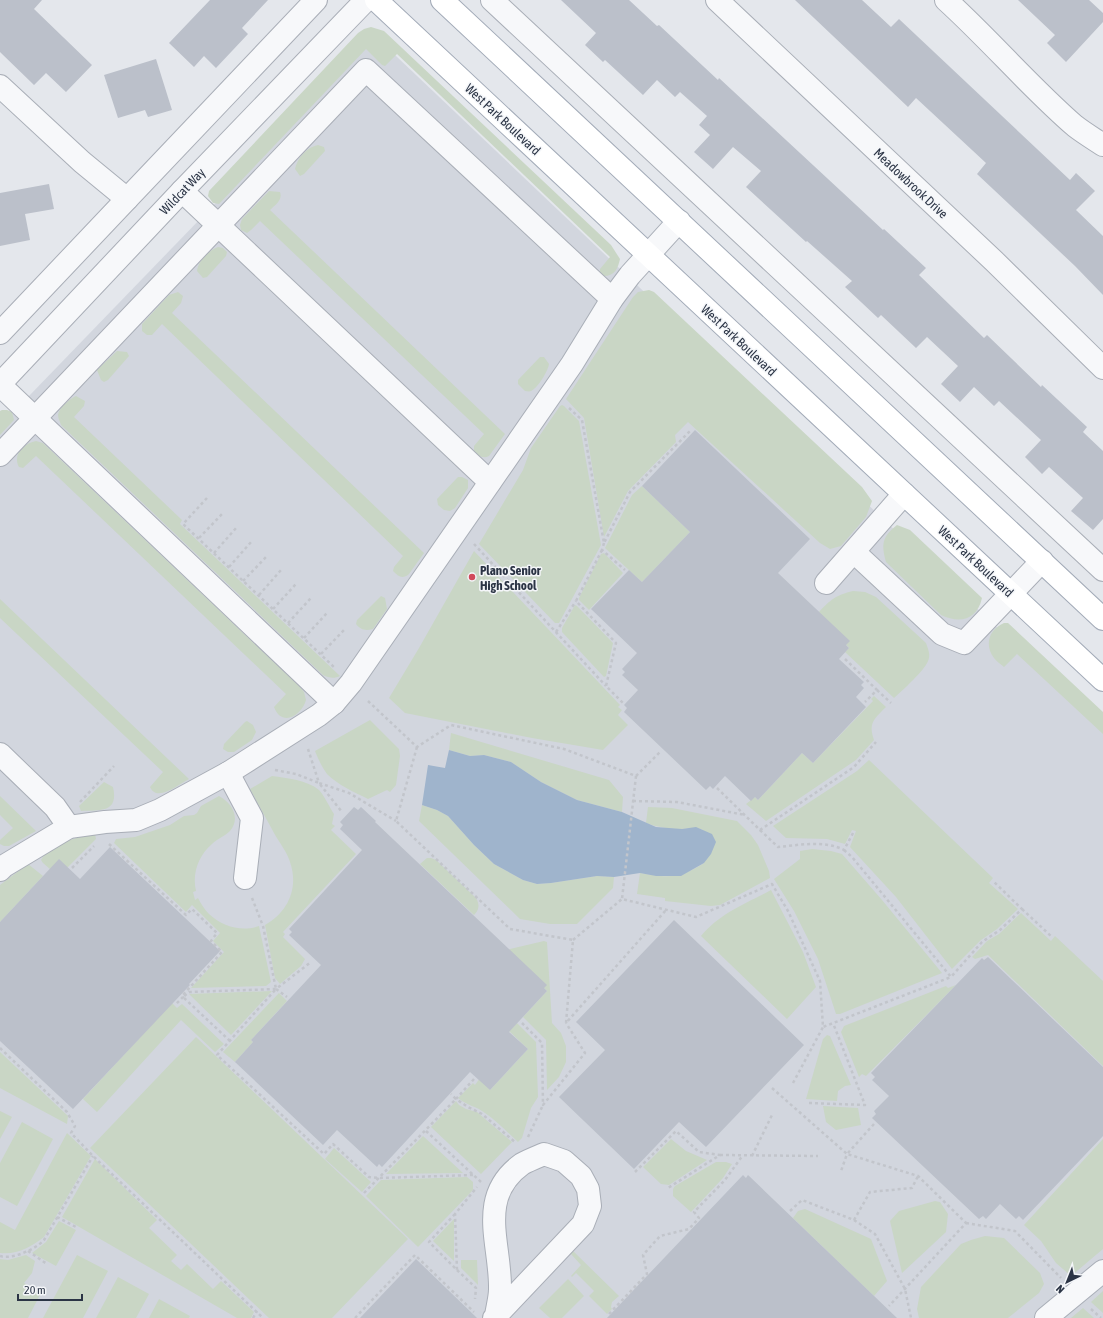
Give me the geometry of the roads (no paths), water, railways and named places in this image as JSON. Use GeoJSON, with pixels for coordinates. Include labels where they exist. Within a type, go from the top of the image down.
{"type":"FeatureCollection","features":[{"type":"Feature","properties":{"kind":"main road","name":"West Park Boulevard"},"geometry":{"type":"LineString","coordinates":[[376,0],[1103,680]]}},
{"type":"Feature","properties":{"kind":"main road"},"geometry":{"type":"LineString","coordinates":[[442,0],[1103,619]]}},
{"type":"Feature","properties":{"kind":"street"},"geometry":{"type":"LineString","coordinates":[[0,333],[316,0]]}},
{"type":"Feature","properties":{"kind":"street","name":"Wildcat Way"},"geometry":{"type":"LineString","coordinates":[[0,384],[182,191],[366,0]]}},
{"type":"Feature","properties":{"kind":"street"},"geometry":{"type":"LineString","coordinates":[[492,0],[1103,570]]}},
{"type":"Feature","properties":{"kind":"street","name":"Meadowbrook Drive"},"geometry":{"type":"LineString","coordinates":[[717,0],[994,262],[1103,368]]}},
{"type":"Feature","properties":{"kind":"street"},"geometry":{"type":"LineString","coordinates":[[946,0],[972,24],[1026,80],[1076,127],[1103,145]]}},
{"type":"Feature","properties":{"kind":"street"},"geometry":{"type":"LineString","coordinates":[[0,455],[366,70],[612,299]]}},
{"type":"Feature","properties":{"kind":"street"},"geometry":{"type":"LineString","coordinates":[[0,86],[82,162],[127,200]]}},
{"type":"Feature","properties":{"kind":"street"},"geometry":{"type":"LineString","coordinates":[[182,191],[490,482]]}},
{"type":"Feature","properties":{"kind":"street"},"geometry":{"type":"LineString","coordinates":[[0,870],[4,866],[69,827],[105,822],[136,820],[160,810],[228,773],[319,715],[334,703],[351,683],[572,364],[612,299],[630,275],[679,222]]}},
{"type":"Feature","properties":{"kind":"street"},"geometry":{"type":"LineString","coordinates":[[0,384],[334,703]]}},
{"type":"Feature","properties":{"kind":"street"},"geometry":{"type":"LineString","coordinates":[[826,583],[904,494]]}},
{"type":"Feature","properties":{"kind":"street"},"geometry":{"type":"LineString","coordinates":[[854,552],[942,634],[964,643],[1042,561]]}},
{"type":"Feature","properties":{"kind":"street"},"geometry":{"type":"LineString","coordinates":[[0,754],[56,807],[69,827]]}},
{"type":"Feature","properties":{"kind":"street"},"geometry":{"type":"LineString","coordinates":[[228,773],[252,818],[244,878]]}},
{"type":"Feature","properties":{"kind":"street"},"geometry":{"type":"LineString","coordinates":[[544,1154],[564,1161],[581,1176],[588,1189],[590,1206],[583,1224],[495,1317],[500,1289],[494,1217],[497,1194],[509,1177],[523,1164],[544,1154]]}},
{"type":"Feature","properties":{"kind":"street"},"geometry":{"type":"LineString","coordinates":[[1046,1318],[1103,1271]]}},
{"type":"Feature","properties":{"kind":"water"},"geometry":{"type":"Polygon","coordinates":[[[449,750],[470,756],[484,755],[511,762],[541,782],[577,800],[622,812],[656,827],[682,829],[696,827],[712,834],[716,842],[711,854],[704,863],[681,876],[656,876],[640,873],[614,877],[597,876],[537,884],[523,880],[494,864],[474,845],[448,816],[437,810],[422,805],[428,765],[445,768],[449,750]]]}},
{"type":"Feature","properties":{"kind":"place","name":"Plano Senior High School"},"geometry":{"type":"Point","coordinates":[472,577]}}]}
